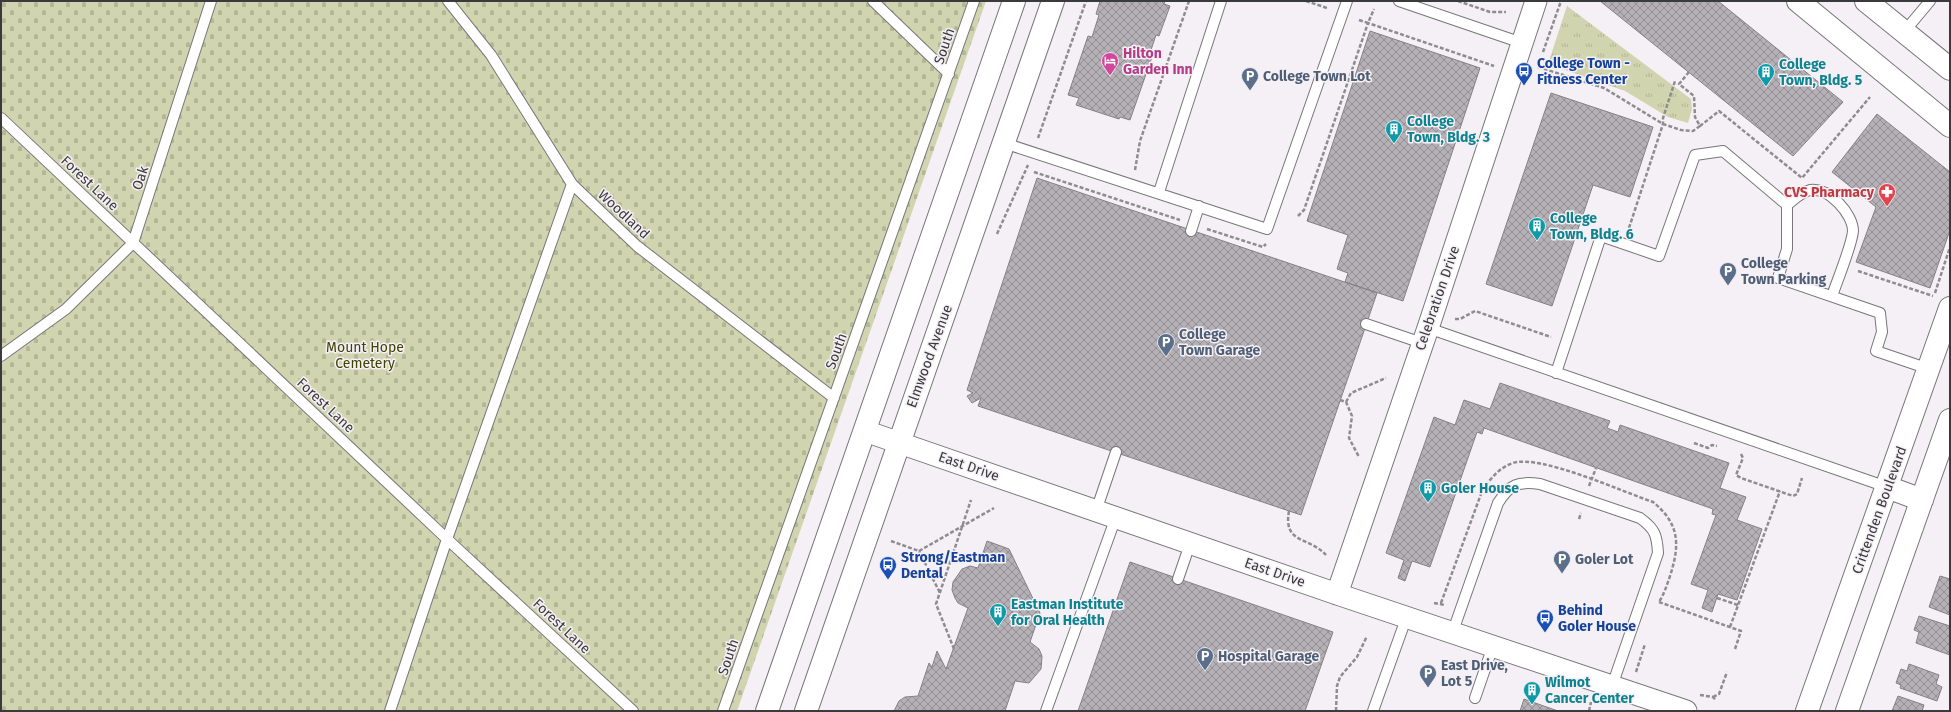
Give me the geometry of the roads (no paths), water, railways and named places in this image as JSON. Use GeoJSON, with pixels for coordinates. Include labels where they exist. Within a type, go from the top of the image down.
{"type":"FeatureCollection","features":[{"type":"Feature","properties":{"kind":"main road"},"geometry":{"type":"LineString","coordinates":[[767,711],[1014,1]]}},
{"type":"Feature","properties":{"kind":"main road","name":"Elmwood Avenue"},"geometry":{"type":"LineString","coordinates":[[806,711],[898,442],[1053,1]]}},
{"type":"Feature","properties":{"kind":"main road"},"geometry":{"type":"LineString","coordinates":[[1798,1],[1950,126]]}},
{"type":"Feature","properties":{"kind":"main road"},"geometry":{"type":"LineString","coordinates":[[1866,1],[1950,69]]}},
{"type":"Feature","properties":{"kind":"main road","name":"Crittenden Boulevard"},"geometry":{"type":"LineString","coordinates":[[1807,711],[1929,369],[1946,334],[1950,308]]}},
{"type":"Feature","properties":{"kind":"main road"},"geometry":{"type":"LineString","coordinates":[[1847,711],[1950,420]]}},
{"type":"Feature","properties":{"kind":"main road"},"geometry":{"type":"LineString","coordinates":[[1887,487],[1922,500]]}},
{"type":"Feature","properties":{"kind":"street","name":"Celebration Drive"},"geometry":{"type":"LineString","coordinates":[[1336,594],[1425,336],[1536,1]]}},
{"type":"Feature","properties":{"kind":"street","name":"East Drive"},"geometry":{"type":"LineString","coordinates":[[864,431],[1336,594],[1452,631],[1686,711]]}},
{"type":"Feature","properties":{"kind":"lane","name":"Oak"},"geometry":{"type":"LineString","coordinates":[[1,356],[66,309],[133,243],[211,1]]}},
{"type":"Feature","properties":{"kind":"lane","name":"Woodland"},"geometry":{"type":"LineString","coordinates":[[448,1],[491,55],[572,184],[637,246],[834,398]]}},
{"type":"Feature","properties":{"kind":"lane"},"geometry":{"type":"LineString","coordinates":[[873,1],[949,74]]}},
{"type":"Feature","properties":{"kind":"lane","name":"South"},"geometry":{"type":"LineString","coordinates":[[723,711],[974,1]]}},
{"type":"Feature","properties":{"kind":"lane"},"geometry":{"type":"LineString","coordinates":[[1159,192],[1221,1]]}},
{"type":"Feature","properties":{"kind":"lane"},"geometry":{"type":"LineString","coordinates":[[1004,143],[1159,192],[1268,229],[1347,1]]}},
{"type":"Feature","properties":{"kind":"lane"},"geometry":{"type":"LineString","coordinates":[[1399,1],[1522,43]]}},
{"type":"Feature","properties":{"kind":"lane"},"geometry":{"type":"LineString","coordinates":[[1904,32],[1930,1]]}},
{"type":"Feature","properties":{"kind":"lane","name":"Forest Lane"},"geometry":{"type":"LineString","coordinates":[[1,118],[447,539],[633,711]]}},
{"type":"Feature","properties":{"kind":"lane"},"geometry":{"type":"LineString","coordinates":[[1556,373],[1601,236],[1659,256],[1695,155],[1722,151],[1787,205]]}},
{"type":"Feature","properties":{"kind":"lane"},"geometry":{"type":"LineString","coordinates":[[390,711],[447,539],[572,184]]}},
{"type":"Feature","properties":{"kind":"lane"},"geometry":{"type":"LineString","coordinates":[[1787,205],[1810,190],[1822,191],[1845,209],[1852,220],[1853,233],[1832,296]]}},
{"type":"Feature","properties":{"kind":"lane"},"geometry":{"type":"LineString","coordinates":[[1787,205],[1787,249],[1778,278],[1880,313],[1882,332],[1876,351],[1929,369]]}},
{"type":"Feature","properties":{"kind":"lane"},"geometry":{"type":"LineString","coordinates":[[1192,228],[1199,206]]}},
{"type":"Feature","properties":{"kind":"lane"},"geometry":{"type":"LineString","coordinates":[[1366,324],[1425,336],[1556,373],[1887,487]]}},
{"type":"Feature","properties":{"kind":"lane"},"geometry":{"type":"LineString","coordinates":[[1096,510],[1116,452]]}},
{"type":"Feature","properties":{"kind":"lane"},"geometry":{"type":"LineString","coordinates":[[1452,631],[1498,503],[1505,492],[1516,484],[1527,482],[1540,484],[1640,518],[1650,525],[1657,536],[1658,553],[1612,686]]}},
{"type":"Feature","properties":{"kind":"lane"},"geometry":{"type":"LineString","coordinates":[[1046,711],[1116,518]]}},
{"type":"Feature","properties":{"kind":"lane"},"geometry":{"type":"LineString","coordinates":[[1178,579],[1190,544]]}},
{"type":"Feature","properties":{"kind":"lane"},"geometry":{"type":"LineString","coordinates":[[1373,711],[1406,616]]}},
{"type":"Feature","properties":{"kind":"lane"},"geometry":{"type":"LineString","coordinates":[[1475,698],[1493,646]]}},
{"type":"Feature","properties":{"kind":"place","name":"Hilton Garden Inn"},"geometry":{"type":"Point","coordinates":[1110,76]}},
{"type":"Feature","properties":{"kind":"place","name":"College Town - Fitness Center"},"geometry":{"type":"Point","coordinates":[1524,86]}},
{"type":"Feature","properties":{"kind":"place","name":"College Town, Bldg. 5"},"geometry":{"type":"Point","coordinates":[1766,87]}},
{"type":"Feature","properties":{"kind":"place","name":"College Town Lot"},"geometry":{"type":"Point","coordinates":[1250,91]}},
{"type":"Feature","properties":{"kind":"place","name":"College Town, Bldg. 3"},"geometry":{"type":"Point","coordinates":[1394,144]}},
{"type":"Feature","properties":{"kind":"place","name":"CVS Pharmacy"},"geometry":{"type":"Point","coordinates":[1887,207]}},
{"type":"Feature","properties":{"kind":"place","name":"College Town, Bldg. 6"},"geometry":{"type":"Point","coordinates":[1537,241]}},
{"type":"Feature","properties":{"kind":"place","name":"College Town Parking"},"geometry":{"type":"Point","coordinates":[1728,286]}},
{"type":"Feature","properties":{"kind":"place","name":"College Town Garage"},"geometry":{"type":"Point","coordinates":[1166,357]}},
{"type":"Feature","properties":{"kind":"place","name":"Goler House"},"geometry":{"type":"Point","coordinates":[1428,503]}},
{"type":"Feature","properties":{"kind":"place","name":"Goler Lot"},"geometry":{"type":"Point","coordinates":[1562,574]}},
{"type":"Feature","properties":{"kind":"place","name":"Strong/Eastman Dental"},"geometry":{"type":"Point","coordinates":[888,580]}},
{"type":"Feature","properties":{"kind":"place","name":"Eastman Institute for Oral Health"},"geometry":{"type":"Point","coordinates":[998,627]}},
{"type":"Feature","properties":{"kind":"place","name":"Behind Goler House"},"geometry":{"type":"Point","coordinates":[1545,633]}},
{"type":"Feature","properties":{"kind":"place","name":"Hospital Garage"},"geometry":{"type":"Point","coordinates":[1205,671]}},
{"type":"Feature","properties":{"kind":"place","name":"East Drive, Lot 5"},"geometry":{"type":"Point","coordinates":[1428,688]}},
{"type":"Feature","properties":{"kind":"place","name":"Wilmot Cancer Center"},"geometry":{"type":"Point","coordinates":[1532,705]}},
{"type":"Feature","properties":{"kind":"park label","name":"Mount Hope Cemetery"},"geometry":{"type":"Point","coordinates":[365,356]}}]}
